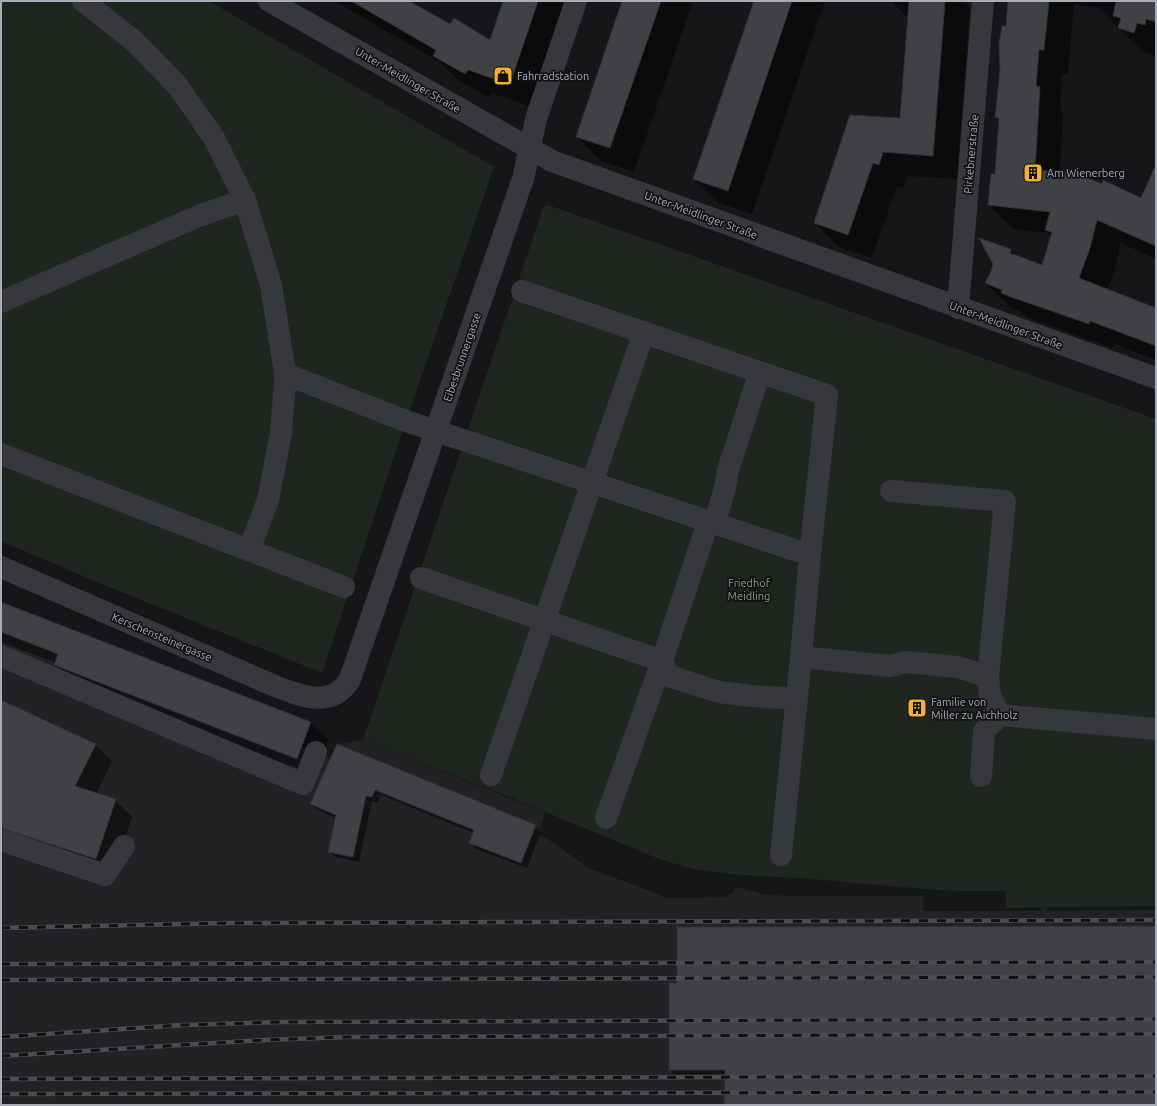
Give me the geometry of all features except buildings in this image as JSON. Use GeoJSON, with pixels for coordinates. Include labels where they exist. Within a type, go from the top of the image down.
{"type":"FeatureCollection","features":[{"type":"Feature","properties":{"kind":"street"},"geometry":{"type":"LineString","coordinates":[[82,1],[134,42],[177,85],[214,138],[245,200],[271,285],[285,374],[281,433],[268,500],[249,550]]}},
{"type":"Feature","properties":{"kind":"street","name":"Unter-Meidlinger Straße"},"geometry":{"type":"LineString","coordinates":[[269,1],[552,161],[1156,378]]}},
{"type":"Feature","properties":{"kind":"street","name":"Eibesbrunnergasse"},"geometry":{"type":"LineString","coordinates":[[324,697],[341,691],[350,679],[518,193],[536,119],[576,1]]}},
{"type":"Feature","properties":{"kind":"street","name":"Pirkebnerstraße"},"geometry":{"type":"LineString","coordinates":[[958,308],[983,1]]}},
{"type":"Feature","properties":{"kind":"street"},"geometry":{"type":"LineString","coordinates":[[1,302],[201,215],[245,200]]}},
{"type":"Feature","properties":{"kind":"street"},"geometry":{"type":"LineString","coordinates":[[522,291],[827,395],[781,855]]}},
{"type":"Feature","properties":{"kind":"street"},"geometry":{"type":"LineString","coordinates":[[491,775],[644,332]]}},
{"type":"Feature","properties":{"kind":"street"},"geometry":{"type":"LineString","coordinates":[[606,818],[662,661],[708,522],[716,518],[726,488],[728,470],[760,372]]}},
{"type":"Feature","properties":{"kind":"street"},"geometry":{"type":"LineString","coordinates":[[285,374],[406,421],[810,555]]}},
{"type":"Feature","properties":{"kind":"street"},"geometry":{"type":"LineString","coordinates":[[1,454],[344,587]]}},
{"type":"Feature","properties":{"kind":"street"},"geometry":{"type":"LineString","coordinates":[[892,491],[1005,501],[988,677],[990,696],[1000,715]]}},
{"type":"Feature","properties":{"kind":"street","name":"Kerschensteinergasse"},"geometry":{"type":"LineString","coordinates":[[1,567],[277,687],[298,695],[312,698],[324,697]]}},
{"type":"Feature","properties":{"kind":"street"},"geometry":{"type":"LineString","coordinates":[[420,578],[662,661],[669,676],[719,692],[797,699]]}},
{"type":"Feature","properties":{"kind":"street"},"geometry":{"type":"LineString","coordinates":[[1,656],[303,784],[316,752]]}},
{"type":"Feature","properties":{"kind":"street"},"geometry":{"type":"LineString","coordinates":[[801,658],[890,666],[906,662],[958,667],[988,677]]}},
{"type":"Feature","properties":{"kind":"street"},"geometry":{"type":"LineString","coordinates":[[1000,715],[1156,729]]}},
{"type":"Feature","properties":{"kind":"street"},"geometry":{"type":"LineString","coordinates":[[981,776],[984,731],[1000,715]]}},
{"type":"Feature","properties":{"kind":"street"},"geometry":{"type":"LineString","coordinates":[[1,840],[105,875],[124,846]]}},
{"type":"Feature","properties":{"kind":"shaded area"},"geometry":{"type":"Polygon","coordinates":[[[1,602],[311,722],[302,746],[330,758],[337,744],[363,740],[545,812],[539,833],[589,868],[668,898],[725,897],[733,893],[736,887],[762,894],[787,896],[923,896],[923,911],[1041,911],[1042,908],[1047,908],[1047,911],[1156,910],[1156,1105],[1,1105],[1,602]]]}},
{"type":"Feature","properties":{"kind":"green space"},"geometry":{"type":"Polygon","coordinates":[[[1,1],[209,1],[494,167],[406,421],[322,673],[116,590],[1,541],[1,1]]]}},
{"type":"Feature","properties":{"kind":"green space","name":"Friedhof Meidling"},"geometry":{"type":"Polygon","coordinates":[[[548,205],[1156,419],[1156,906],[1006,908],[1006,891],[923,889],[823,880],[729,874],[693,869],[659,859],[517,800],[363,740],[543,208],[548,205]]]}},
{"type":"Feature","properties":{"kind":"railway"},"geometry":{"type":"LineString","coordinates":[[1,928],[229,923],[1156,920]]}},
{"type":"Feature","properties":{"kind":"railway"},"geometry":{"type":"LineString","coordinates":[[1,964],[1156,962]]}},
{"type":"Feature","properties":{"kind":"railway"},"geometry":{"type":"LineString","coordinates":[[1,980],[1156,977]]}},
{"type":"Feature","properties":{"kind":"railway"},"geometry":{"type":"LineString","coordinates":[[1,1037],[183,1025],[282,1022],[1156,1019]]}},
{"type":"Feature","properties":{"kind":"railway"},"geometry":{"type":"LineString","coordinates":[[1,1056],[265,1040],[348,1037],[1156,1034]]}},
{"type":"Feature","properties":{"kind":"railway"},"geometry":{"type":"LineString","coordinates":[[1,1079],[1156,1076]]}},
{"type":"Feature","properties":{"kind":"railway"},"geometry":{"type":"LineString","coordinates":[[1,1094],[1156,1092]]}},
{"type":"Feature","properties":{"kind":"place","name":"Fahrradstation"},"geometry":{"type":"Point","coordinates":[503,76]}},
{"type":"Feature","properties":{"kind":"place","name":"Am Wienerberg"},"geometry":{"type":"Point","coordinates":[1033,173]}},
{"type":"Feature","properties":{"kind":"place","name":"Familie von Miller zu Aichholz"},"geometry":{"type":"Point","coordinates":[917,708]}}]}
